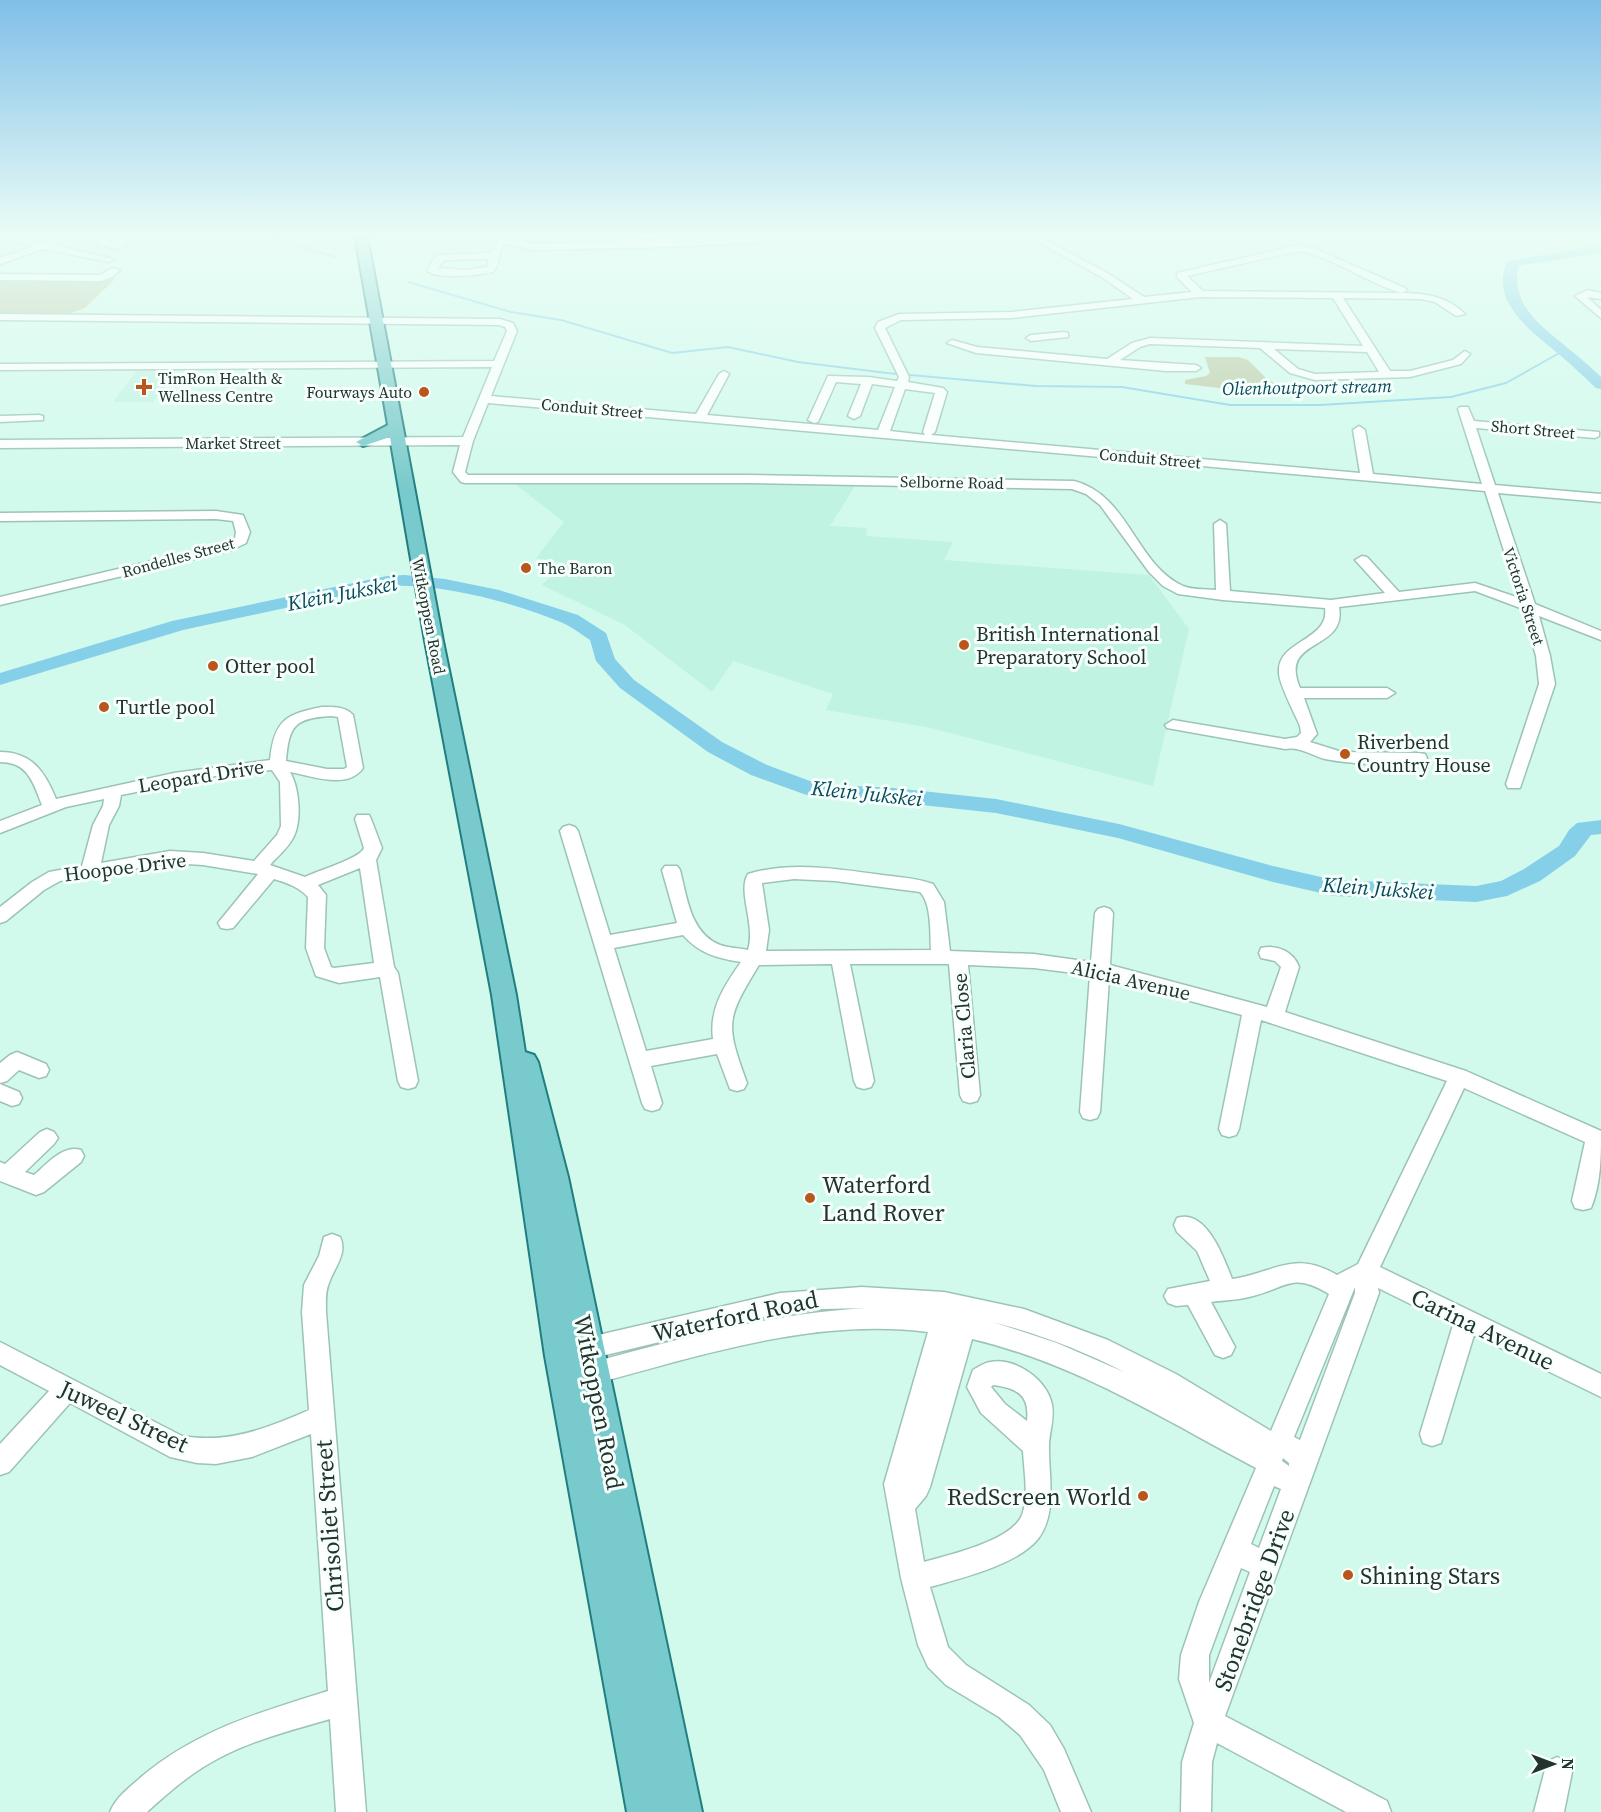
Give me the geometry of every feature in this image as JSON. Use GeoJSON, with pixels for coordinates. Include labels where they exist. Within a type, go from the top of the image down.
{"type":"FeatureCollection","features":[{"type":"Feature","properties":{"kind":"main road","name":"Witkoppen Road"},"geometry":{"type":"LineString","coordinates":[[375,321],[425,593],[504,995],[532,1085],[553,1168],[576,1365],[646,1812]]}},
{"type":"Feature","properties":{"kind":"main road"},"geometry":{"type":"LineString","coordinates":[[363,442],[385,434],[396,434]]}},
{"type":"Feature","properties":{"kind":"main road","name":"Witkoppen Road"},"geometry":{"type":"LineString","coordinates":[[576,1365],[683,1812]]}},
{"type":"Feature","properties":{"kind":"street"},"geometry":{"type":"LineString","coordinates":[[396,434],[466,441],[512,329],[509,324],[500,322],[410,321]]}},
{"type":"Feature","properties":{"kind":"street"},"geometry":{"type":"LineString","coordinates":[[883,434],[903,377],[881,331],[882,324],[888,321]]}},
{"type":"Feature","properties":{"kind":"street"},"geometry":{"type":"LineString","coordinates":[[1352,321],[1387,375]]}},
{"type":"Feature","properties":{"kind":"street"},"geometry":{"type":"LineString","coordinates":[[1031,338],[1064,335]]}},
{"type":"Feature","properties":{"kind":"street"},"geometry":{"type":"LineString","coordinates":[[1041,356],[1045,337]]}},
{"type":"Feature","properties":{"kind":"street"},"geometry":{"type":"LineString","coordinates":[[1110,362],[1136,345],[1147,341],[1370,349]]}},
{"type":"Feature","properties":{"kind":"street"},"geometry":{"type":"LineString","coordinates":[[952,343],[972,350],[1174,369],[1196,368]]}},
{"type":"Feature","properties":{"kind":"street"},"geometry":{"type":"LineString","coordinates":[[1263,345],[1294,371],[1304,375],[1416,373],[1457,362],[1466,354]]}},
{"type":"Feature","properties":{"kind":"street"},"geometry":{"type":"LineString","coordinates":[[0,367],[496,364]]}},
{"type":"Feature","properties":{"kind":"street"},"geometry":{"type":"LineString","coordinates":[[699,418],[724,374]]}},
{"type":"Feature","properties":{"kind":"street"},"geometry":{"type":"LineString","coordinates":[[814,420],[832,378],[868,380],[903,377],[940,391],[929,432]]}},
{"type":"Feature","properties":{"kind":"street"},"geometry":{"type":"LineString","coordinates":[[854,416],[868,380]]}},
{"type":"Feature","properties":{"kind":"street","name":"Conduit Street"},"geometry":{"type":"LineString","coordinates":[[484,399],[1601,498]]}},
{"type":"Feature","properties":{"kind":"street","name":"Victoria Street"},"geometry":{"type":"LineString","coordinates":[[1464,409],[1471,424],[1489,488],[1529,606],[1543,656],[1547,684],[1514,784]]}},
{"type":"Feature","properties":{"kind":"street"},"geometry":{"type":"LineString","coordinates":[[0,418],[39,418]]}},
{"type":"Feature","properties":{"kind":"street","name":"Short Street"},"geometry":{"type":"LineString","coordinates":[[1471,424],[1595,434]]}},
{"type":"Feature","properties":{"kind":"street"},"geometry":{"type":"LineString","coordinates":[[1359,430],[1367,477]]}},
{"type":"Feature","properties":{"kind":"street","name":"Selborne Road"},"geometry":{"type":"LineString","coordinates":[[466,441],[459,472],[462,478],[477,480],[748,479],[1080,486],[1098,496],[1168,584],[1183,591],[1331,604],[1469,587],[1489,591],[1601,636]]}},
{"type":"Feature","properties":{"kind":"street","name":"Market Street"},"geometry":{"type":"LineString","coordinates":[[0,444],[363,442]]}},
{"type":"Feature","properties":{"kind":"street","name":"Rondelles Street"},"geometry":{"type":"LineString","coordinates":[[0,601],[227,547],[239,542],[243,537],[240,519],[225,515],[2,521]]}},
{"type":"Feature","properties":{"kind":"street"},"geometry":{"type":"LineString","coordinates":[[1220,524],[1223,596]]}},
{"type":"Feature","properties":{"kind":"street"},"geometry":{"type":"LineString","coordinates":[[1362,560],[1395,596]]}},
{"type":"Feature","properties":{"kind":"street"},"geometry":{"type":"LineString","coordinates":[[1299,743],[1309,731],[1286,673],[1288,660],[1295,651],[1330,627],[1334,615],[1331,604]]}},
{"type":"Feature","properties":{"kind":"street"},"geometry":{"type":"LineString","coordinates":[[1294,693],[1387,693]]}},
{"type":"Feature","properties":{"kind":"street","name":"Leopard Drive"},"geometry":{"type":"LineString","coordinates":[[0,827],[51,807],[194,774],[278,764],[327,774],[352,772],[355,768],[347,719],[343,713],[336,711],[306,715],[287,725],[281,733],[278,764]]}},
{"type":"Feature","properties":{"kind":"street"},"geometry":{"type":"LineString","coordinates":[[1173,725],[1277,743],[1299,743],[1321,755],[1335,757],[1419,758]]}},
{"type":"Feature","properties":{"kind":"street"},"geometry":{"type":"LineString","coordinates":[[0,757],[12,757],[32,767],[51,807]]}},
{"type":"Feature","properties":{"kind":"street"},"geometry":{"type":"LineString","coordinates":[[227,923],[264,870],[285,837],[289,826],[288,782],[278,764]]}},
{"type":"Feature","properties":{"kind":"street"},"geometry":{"type":"LineString","coordinates":[[90,870],[101,825],[111,806],[113,792]]}},
{"type":"Feature","properties":{"kind":"street"},"geometry":{"type":"LineString","coordinates":[[305,884],[337,869],[367,859],[371,855],[373,848],[363,819]]}},
{"type":"Feature","properties":{"kind":"street"},"geometry":{"type":"LineString","coordinates":[[569,831],[652,1103]]}},
{"type":"Feature","properties":{"kind":"street","name":"Hoopoe Drive"},"geometry":{"type":"LineString","coordinates":[[0,917],[52,878],[181,857],[264,870],[305,884]]}},
{"type":"Feature","properties":{"kind":"street"},"geometry":{"type":"LineString","coordinates":[[367,859],[385,971],[392,982],[408,1081]]}},
{"type":"Feature","properties":{"kind":"street"},"geometry":{"type":"LineString","coordinates":[[604,943],[687,928],[671,870]]}},
{"type":"Feature","properties":{"kind":"street","name":"Claria Close"},"geometry":{"type":"LineString","coordinates":[[754,958],[761,935],[752,882],[754,878],[792,873],[837,876],[927,888],[933,894],[949,957],[970,1095]]}},
{"type":"Feature","properties":{"kind":"street"},"geometry":{"type":"LineString","coordinates":[[305,884],[317,895],[315,948],[319,965],[327,974],[339,977],[385,971]]}},
{"type":"Feature","properties":{"kind":"street"},"geometry":{"type":"LineString","coordinates":[[1090,1112],[1104,913]]}},
{"type":"Feature","properties":{"kind":"street","name":"Alicia Avenue"},"geometry":{"type":"LineString","coordinates":[[687,928],[700,942],[716,951],[754,958],[949,957],[1034,961],[1101,970],[1274,1016],[1459,1077],[1599,1139]]}},
{"type":"Feature","properties":{"kind":"street"},"geometry":{"type":"LineString","coordinates":[[1268,953],[1287,960],[1290,967],[1274,1016]]}},
{"type":"Feature","properties":{"kind":"street"},"geometry":{"type":"LineString","coordinates":[[737,1083],[723,1045],[721,1029],[723,1009],[754,958]]}},
{"type":"Feature","properties":{"kind":"street"},"geometry":{"type":"LineString","coordinates":[[840,959],[864,1081]]}},
{"type":"Feature","properties":{"kind":"street"},"geometry":{"type":"LineString","coordinates":[[1229,1129],[1253,1010]]}},
{"type":"Feature","properties":{"kind":"street"},"geometry":{"type":"LineString","coordinates":[[640,1060],[723,1045]]}},
{"type":"Feature","properties":{"kind":"street"},"geometry":{"type":"LineString","coordinates":[[0,1075],[17,1060],[39,1070]]}},
{"type":"Feature","properties":{"kind":"street","name":"Stonebridge Drive"},"geometry":{"type":"LineString","coordinates":[[1196,1812],[1197,1762],[1208,1723],[1367,1293],[1366,1271],[1459,1077]]}},
{"type":"Feature","properties":{"kind":"street"},"geometry":{"type":"LineString","coordinates":[[47,1138],[4,1173],[36,1186],[73,1156]]}},
{"type":"Feature","properties":{"kind":"street"},"geometry":{"type":"LineString","coordinates":[[1583,1201],[1599,1139]]}},
{"type":"Feature","properties":{"kind":"street"},"geometry":{"type":"LineString","coordinates":[[1185,1225],[1199,1234],[1205,1243],[1224,1288]]}},
{"type":"Feature","properties":{"kind":"street","name":"Chrisoliet Street"},"geometry":{"type":"LineString","coordinates":[[332,1244],[330,1256],[316,1285],[314,1301],[351,1812]]}},
{"type":"Feature","properties":{"kind":"street"},"geometry":{"type":"LineString","coordinates":[[1222,1347],[1185,1294],[1252,1286],[1298,1271],[1315,1274],[1342,1290]]}},
{"type":"Feature","properties":{"kind":"street","name":"Stonebridge Drive"},"geometry":{"type":"LineString","coordinates":[[1208,1723],[1193,1679],[1195,1655],[1273,1455],[1346,1280],[1366,1271]]}},
{"type":"Feature","properties":{"kind":"street","name":"Carina Avenue"},"geometry":{"type":"LineString","coordinates":[[1366,1271],[1601,1386]]}},
{"type":"Feature","properties":{"kind":"street"},"geometry":{"type":"LineString","coordinates":[[955,1315],[917,1486],[902,1504],[914,1578],[936,1655],[953,1676],[1018,1714],[1035,1730],[1057,1764],[1076,1812]]}},
{"type":"Feature","properties":{"kind":"street","name":"Waterford Road"},"geometry":{"type":"LineString","coordinates":[[576,1365],[803,1323],[955,1315],[1011,1338],[1141,1381],[1273,1455],[1291,1448],[1297,1452],[1301,1470]]}},
{"type":"Feature","properties":{"kind":"street"},"geometry":{"type":"LineString","coordinates":[[1432,1434],[1466,1321]]}},
{"type":"Feature","properties":{"kind":"street","name":"Juweel Street"},"geometry":{"type":"LineString","coordinates":[[0,1353],[179,1448],[189,1450],[204,1452],[236,1449],[263,1441],[321,1417]]}},
{"type":"Feature","properties":{"kind":"street"},"geometry":{"type":"LineString","coordinates":[[1314,1357],[1338,1370]]}},
{"type":"Feature","properties":{"kind":"street"},"geometry":{"type":"LineString","coordinates":[[0,1463],[66,1390]]}},
{"type":"Feature","properties":{"kind":"street"},"geometry":{"type":"LineString","coordinates":[[914,1578],[986,1554],[1004,1546],[1027,1531],[1037,1506],[1036,1446]]}},
{"type":"Feature","properties":{"kind":"street"},"geometry":{"type":"LineString","coordinates":[[1235,1550],[1265,1566]]}},
{"type":"Feature","properties":{"kind":"street"},"geometry":{"type":"LineString","coordinates":[[125,1812],[187,1761],[210,1747],[250,1730],[342,1701]]}},
{"type":"Feature","properties":{"kind":"street"},"geometry":{"type":"LineString","coordinates":[[1208,1723],[1376,1812]]}},
{"type":"Feature","properties":{"kind":"street"},"geometry":{"type":"LineString","coordinates":[[1549,1812],[1557,1772]]}},
{"type":"Feature","properties":{"kind":"shaded area"},"geometry":{"type":"Polygon","coordinates":[[[1205,357],[1238,357],[1248,360],[1268,380],[1297,393],[1254,392],[1185,384],[1185,380],[1206,376],[1210,373],[1205,357]]]}},
{"type":"Feature","properties":{"kind":"shaded area","name":"TimRon Health & Wellness Centre"},"geometry":{"type":"Polygon","coordinates":[[[138,368],[142,371],[177,369],[153,402],[113,402],[138,368]]]}},
{"type":"Feature","properties":{"kind":"shaded area","name":"British International Preparatory School"},"geometry":{"type":"Polygon","coordinates":[[[735,483],[855,486],[830,526],[867,528],[866,536],[953,542],[944,560],[1149,575],[1189,629],[1153,786],[931,728],[826,710],[833,694],[733,661],[712,692],[625,625],[542,585],[564,563],[536,558],[564,522],[515,484],[735,483]]]}},
{"type":"Feature","properties":{"kind":"waterway","name":"Olienhoutpoort stream"},"geometry":{"type":"LineString","coordinates":[[563,321],[672,353],[728,347],[798,362],[887,373],[1036,386],[1122,387],[1230,405],[1320,405],[1451,397],[1506,383],[1563,351]]}},
{"type":"Feature","properties":{"kind":"waterway","name":"Klein Jukskei"},"geometry":{"type":"LineString","coordinates":[[1528,321],[1601,385]]}},
{"type":"Feature","properties":{"kind":"waterway","name":"Klein Jukskei"},"geometry":{"type":"LineString","coordinates":[[0,679],[179,625],[387,581],[405,580],[445,584],[499,596],[571,619],[599,637],[606,661],[627,684],[715,747],[759,770],[815,791],[894,795],[996,806],[1119,831],[1273,874],[1334,888],[1476,894],[1507,888],[1532,875],[1567,851],[1577,835],[1585,828],[1601,827]]}},
{"type":"Feature","properties":{"kind":"place","name":"TimRon Health & Wellness Centre"},"geometry":{"type":"Point","coordinates":[144,387]}},
{"type":"Feature","properties":{"kind":"place","name":"Fourways Auto"},"geometry":{"type":"Point","coordinates":[424,392]}},
{"type":"Feature","properties":{"kind":"place","name":"The Baron"},"geometry":{"type":"Point","coordinates":[526,568]}},
{"type":"Feature","properties":{"kind":"place","name":"British International Preparatory School"},"geometry":{"type":"Point","coordinates":[964,645]}},
{"type":"Feature","properties":{"kind":"place","name":"Otter pool"},"geometry":{"type":"Point","coordinates":[213,666]}},
{"type":"Feature","properties":{"kind":"place","name":"Turtle pool"},"geometry":{"type":"Point","coordinates":[104,707]}},
{"type":"Feature","properties":{"kind":"place","name":"Riverbend Country House"},"geometry":{"type":"Point","coordinates":[1345,754]}},
{"type":"Feature","properties":{"kind":"place","name":"Waterford Land Rover"},"geometry":{"type":"Point","coordinates":[810,1198]}},
{"type":"Feature","properties":{"kind":"place","name":"RedScreen World"},"geometry":{"type":"Point","coordinates":[1143,1496]}},
{"type":"Feature","properties":{"kind":"place","name":"Shining Stars"},"geometry":{"type":"Point","coordinates":[1348,1575]}}]}
